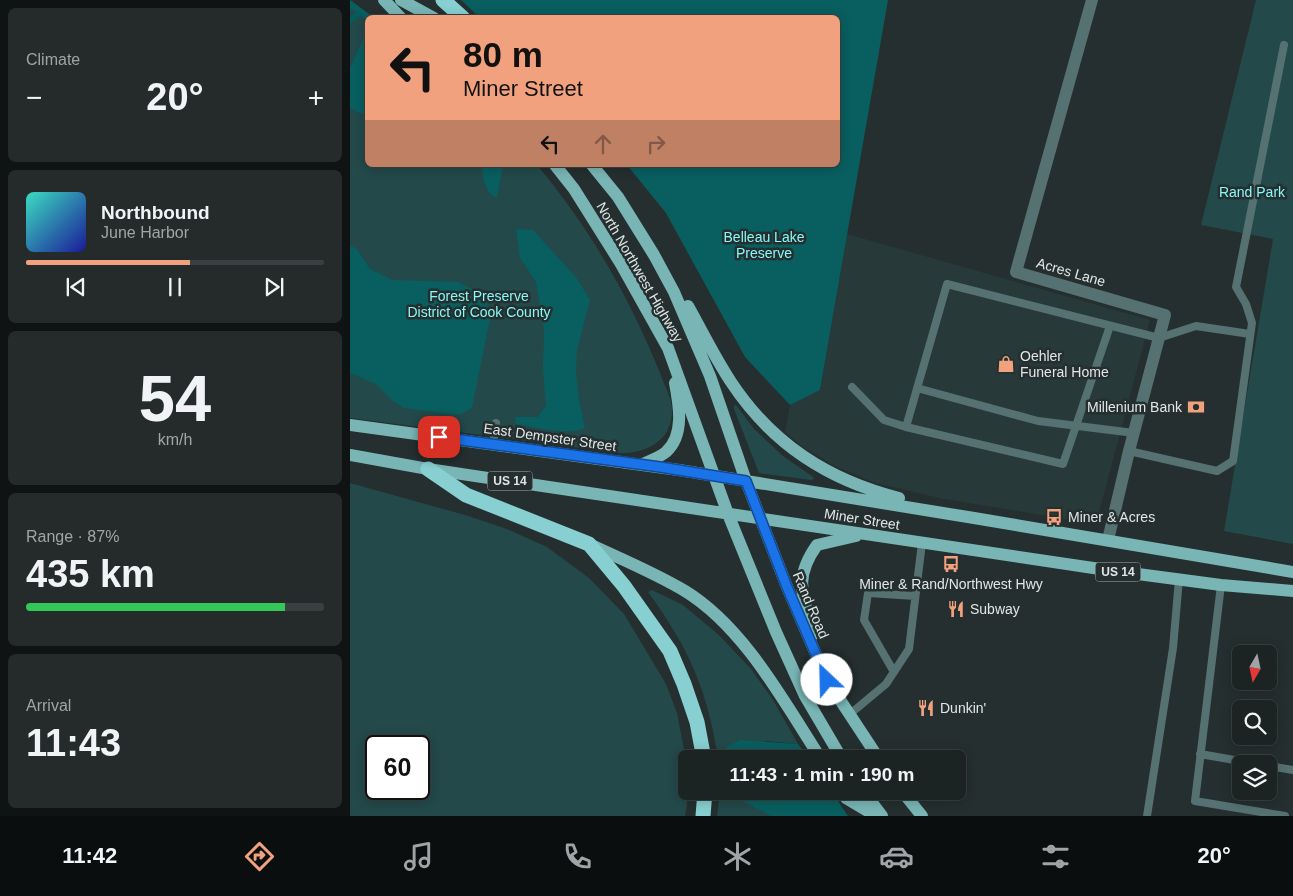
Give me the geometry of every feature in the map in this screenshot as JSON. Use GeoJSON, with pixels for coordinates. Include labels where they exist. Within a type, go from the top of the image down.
{"type":"FeatureCollection","features":[{"type":"Feature","properties":{"kind":"highway"},"geometry":{"type":"LineString","coordinates":[[444,0],[460,15]]}},
{"type":"Feature","properties":{"kind":"highway"},"geometry":{"type":"LineString","coordinates":[[428,469],[466,494],[589,544],[624,586],[670,650],[697,722],[702,750]]}},
{"type":"Feature","properties":{"kind":"highway"},"geometry":{"type":"LineString","coordinates":[[703,816],[704,800]]}},
{"type":"Feature","properties":{"kind":"main road"},"geometry":{"type":"LineString","coordinates":[[384,0],[398,15]]}},
{"type":"Feature","properties":{"kind":"main road"},"geometry":{"type":"LineString","coordinates":[[401,0],[428,15]]}},
{"type":"Feature","properties":{"kind":"main road","name":"North Northwest Highway"},"geometry":{"type":"LineString","coordinates":[[557,167],[574,189],[621,264],[668,348],[716,476],[728,514]]}},
{"type":"Feature","properties":{"kind":"main road","name":"North Northwest Highway"},"geometry":{"type":"LineString","coordinates":[[594,167],[618,197],[654,255],[674,292],[710,376],[746,481]]}},
{"type":"Feature","properties":{"kind":"main road"},"geometry":{"type":"LineString","coordinates":[[654,255],[680,292],[731,382],[756,416],[791,449],[831,474],[860,487],[974,518]]}},
{"type":"Feature","properties":{"kind":"main road"},"geometry":{"type":"LineString","coordinates":[[641,465],[666,452],[673,443],[678,426],[679,409],[668,348]]}},
{"type":"Feature","properties":{"kind":"main road","name":"East Dempster Street"},"geometry":{"type":"LineString","coordinates":[[350,425],[716,476]]}},
{"type":"Feature","properties":{"kind":"main road","name":"US 14"},"geometry":{"type":"LineString","coordinates":[[350,455],[428,469]]}},
{"type":"Feature","properties":{"kind":"main road","name":"Miner Street"},"geometry":{"type":"LineString","coordinates":[[428,469],[922,543],[1220,585],[1293,591]]}},
{"type":"Feature","properties":{"kind":"main road","name":"Miner Street"},"geometry":{"type":"LineString","coordinates":[[716,476],[1293,572]]}},
{"type":"Feature","properties":{"kind":"main road","name":"Rand Road"},"geometry":{"type":"LineString","coordinates":[[746,481],[787,587],[827,680],[873,750]]}},
{"type":"Feature","properties":{"kind":"main road"},"geometry":{"type":"LineString","coordinates":[[728,514],[776,632],[805,696],[837,750]]}},
{"type":"Feature","properties":{"kind":"main road"},"geometry":{"type":"LineString","coordinates":[[827,680],[802,589],[802,577],[808,557],[817,545],[864,534]]}},
{"type":"Feature","properties":{"kind":"main road"},"geometry":{"type":"LineString","coordinates":[[589,544],[686,592],[714,614],[756,658],[814,750]]}},
{"type":"Feature","properties":{"kind":"main road"},"geometry":{"type":"LineString","coordinates":[[849,800],[876,816]]}},
{"type":"Feature","properties":{"kind":"main road"},"geometry":{"type":"LineString","coordinates":[[870,800],[882,816]]}},
{"type":"Feature","properties":{"kind":"main road"},"geometry":{"type":"LineString","coordinates":[[909,800],[922,816]]}},
{"type":"Feature","properties":{"kind":"street","name":"Acres Lane"},"geometry":{"type":"LineString","coordinates":[[1092,0],[1016,272],[1165,315],[1108,540]]}},
{"type":"Feature","properties":{"kind":"lane"},"geometry":{"type":"LineString","coordinates":[[1129,451],[1217,471],[1233,460],[1252,323],[1246,304],[1236,287],[1284,46]]}},
{"type":"Feature","properties":{"kind":"lane"},"geometry":{"type":"LineString","coordinates":[[906,427],[947,284],[1159,338],[1196,326],[1250,334]]}},
{"type":"Feature","properties":{"kind":"lane"},"geometry":{"type":"LineString","coordinates":[[852,387],[884,420],[906,427],[1063,464],[1110,326]]}},
{"type":"Feature","properties":{"kind":"lane"},"geometry":{"type":"LineString","coordinates":[[917,388],[1038,421],[1134,433]]}},
{"type":"Feature","properties":{"kind":"lane"},"geometry":{"type":"LineString","coordinates":[[493,444],[496,423]]}},
{"type":"Feature","properties":{"kind":"lane"},"geometry":{"type":"LineString","coordinates":[[850,714],[886,684],[909,649],[922,543]]}},
{"type":"Feature","properties":{"kind":"lane"},"geometry":{"type":"LineString","coordinates":[[1147,816],[1173,648],[1179,579]]}},
{"type":"Feature","properties":{"kind":"lane"},"geometry":{"type":"LineString","coordinates":[[1220,585],[1194,800],[1284,816]]}},
{"type":"Feature","properties":{"kind":"lane"},"geometry":{"type":"LineString","coordinates":[[894,672],[864,620],[868,593],[915,596]]}},
{"type":"Feature","properties":{"kind":"lane"},"geometry":{"type":"LineString","coordinates":[[1200,754],[1232,760]]}},
{"type":"Feature","properties":{"kind":"lane"},"geometry":{"type":"LineString","coordinates":[[1277,767],[1293,770]]}},
{"type":"Feature","properties":{"kind":"shaded area"},"geometry":{"type":"Polygon","coordinates":[[[847,234],[1150,320],[1096,524],[944,499],[875,483],[835,466],[800,445],[785,432],[795,379],[820,390],[847,234]]]}},
{"type":"Feature","properties":{"kind":"green space","name":"Forest Preserve District of Cook County"},"geometry":{"type":"Polygon","coordinates":[[[350,0],[370,15],[365,15],[365,167],[539,167],[591,238],[622,291],[660,373],[670,398],[672,413],[667,432],[661,439],[646,448],[628,453],[350,418],[350,0]]]}},
{"type":"Feature","properties":{"kind":"green space"},"geometry":{"type":"Polygon","coordinates":[[[350,0],[370,15],[365,15],[365,19],[352,9],[350,10],[350,0]]]}},
{"type":"Feature","properties":{"kind":"green space","name":"Belleau Lake Preserve"},"geometry":{"type":"Polygon","coordinates":[[[461,0],[888,0],[820,390],[790,405],[745,357],[666,213],[629,167],[840,167],[840,15],[477,15],[461,0]]]}},
{"type":"Feature","properties":{"kind":"green space","name":"Rand Park"},"geometry":{"type":"Polygon","coordinates":[[[1256,0],[1293,0],[1293,544],[1224,531],[1273,239],[1201,225],[1256,0]]]}},
{"type":"Feature","properties":{"kind":"green space"},"geometry":{"type":"Polygon","coordinates":[[[365,35],[365,115],[350,108],[350,68],[365,35]]]}},
{"type":"Feature","properties":{"kind":"green space"},"geometry":{"type":"Polygon","coordinates":[[[482,167],[503,167],[497,198],[489,192],[484,180],[482,167]]]}},
{"type":"Feature","properties":{"kind":"green space"},"geometry":{"type":"Polygon","coordinates":[[[516,229],[533,230],[576,277],[590,300],[577,351],[576,372],[585,428],[561,431],[516,424],[515,417],[538,417],[546,405],[543,371],[544,330],[536,282],[520,258],[516,229]]]}},
{"type":"Feature","properties":{"kind":"green space"},"geometry":{"type":"Polygon","coordinates":[[[350,246],[356,248],[370,269],[393,280],[458,282],[486,296],[490,319],[472,408],[459,415],[404,408],[392,400],[376,384],[350,373],[350,246]]]}},
{"type":"Feature","properties":{"kind":"green space"},"geometry":{"type":"Polygon","coordinates":[[[734,405],[737,406],[754,429],[783,456],[814,479],[759,473],[734,405]]]}},
{"type":"Feature","properties":{"kind":"green space"},"geometry":{"type":"Polygon","coordinates":[[[350,483],[465,515],[507,529],[547,547],[589,578],[624,614],[666,684],[677,713],[684,750],[678,750],[678,800],[687,800],[685,816],[350,816],[350,483]]]}},
{"type":"Feature","properties":{"kind":"green space"},"geometry":{"type":"Polygon","coordinates":[[[652,590],[683,605],[719,635],[751,669],[773,700],[798,744],[765,741],[774,750],[716,750],[709,712],[695,671],[675,632],[648,592],[652,590]]]}},
{"type":"Feature","properties":{"kind":"green space"},"geometry":{"type":"Polygon","coordinates":[[[740,740],[798,744],[802,750],[726,750],[726,747],[740,740]]]}},
{"type":"Feature","properties":{"kind":"green space"},"geometry":{"type":"Polygon","coordinates":[[[719,800],[823,800],[839,816],[717,816],[719,800]]]}},
{"type":"Feature","properties":{"kind":"green space"},"geometry":{"type":"Polygon","coordinates":[[[741,800],[837,800],[848,816],[771,816],[741,800]]]}},
{"type":"Feature","properties":{"kind":"waterway"},"geometry":{"type":"LineString","coordinates":[[350,20],[359,14]]}},
{"type":"Feature","properties":{"kind":"place","name":"Oehler Funeral Home"},"geometry":{"type":"Point","coordinates":[1006,364]}},
{"type":"Feature","properties":{"kind":"place","name":"Millenium Bank"},"geometry":{"type":"Point","coordinates":[1196,407]}},
{"type":"Feature","properties":{"kind":"place","name":"Miner & Acres"},"geometry":{"type":"Point","coordinates":[1054,517]}},
{"type":"Feature","properties":{"kind":"place","name":"Miner & Rand/Northwest Hwy"},"geometry":{"type":"Point","coordinates":[951,564]}},
{"type":"Feature","properties":{"kind":"place","name":"Subway"},"geometry":{"type":"Point","coordinates":[956,609]}},
{"type":"Feature","properties":{"kind":"place","name":"Dunkin'"},"geometry":{"type":"Point","coordinates":[926,708]}},
{"type":"Feature","properties":{"kind":"route"},"geometry":{"type":"LineString","coordinates":[[439,437],[660,467],[746,481],[787,587],[827,680]]}}]}
